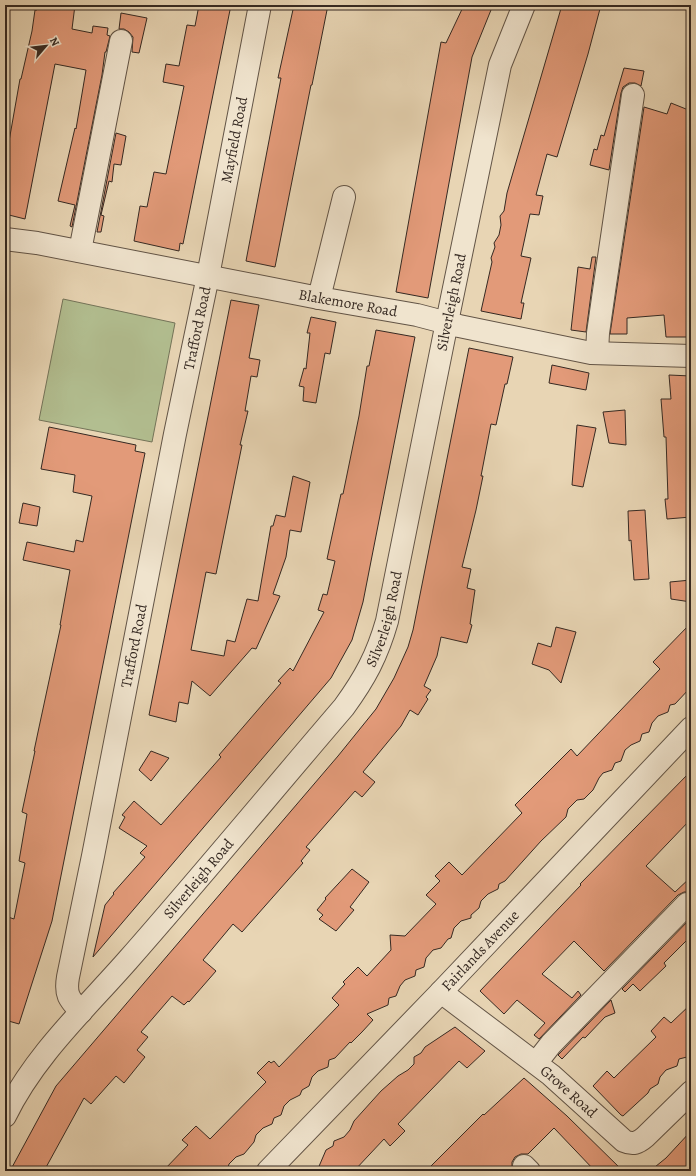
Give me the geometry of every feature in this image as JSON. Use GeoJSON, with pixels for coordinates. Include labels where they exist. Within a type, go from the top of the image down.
{"type":"FeatureCollection","features":[{"type":"Feature","properties":{"kind":"street","name":"Mayfield Road"},"geometry":{"type":"LineString","coordinates":[[208,276],[260,5]]}},
{"type":"Feature","properties":{"kind":"street","name":"Silverleigh Road"},"geometry":{"type":"LineString","coordinates":[[5,1116],[28,1076],[81,1012],[344,707],[368,672],[380,645],[387,621],[500,65],[524,5]]}},
{"type":"Feature","properties":{"kind":"street"},"geometry":{"type":"LineString","coordinates":[[80,251],[121,41]]}},
{"type":"Feature","properties":{"kind":"street"},"geometry":{"type":"LineString","coordinates":[[597,353],[598,333],[633,96]]}},
{"type":"Feature","properties":{"kind":"street"},"geometry":{"type":"LineString","coordinates":[[319,298],[344,197]]}},
{"type":"Feature","properties":{"kind":"street","name":"Blakemore Road"},"geometry":{"type":"LineString","coordinates":[[5,239],[38,243],[319,298],[417,315],[534,342],[597,353],[691,356]]}},
{"type":"Feature","properties":{"kind":"street","name":"Trafford Road"},"geometry":{"type":"LineString","coordinates":[[81,1012],[69,998],[67,985],[68,977],[208,276]]}},
{"type":"Feature","properties":{"kind":"street","name":"Fairlands Avenue"},"geometry":{"type":"LineString","coordinates":[[268,1171],[441,992],[691,728]]}},
{"type":"Feature","properties":{"kind":"street"},"geometry":{"type":"LineString","coordinates":[[536,1063],[551,1044],[687,904]]}},
{"type":"Feature","properties":{"kind":"street","name":"Grove Road"},"geometry":{"type":"LineString","coordinates":[[441,992],[536,1063],[629,1144],[639,1142],[645,1137],[691,1092]]}},
{"type":"Feature","properties":{"kind":"green space"},"geometry":{"type":"Polygon","coordinates":[[[63,299],[175,323],[152,442],[39,420],[63,299]]]}},
{"type":"Feature","properties":{"kind":"building"},"geometry":{"type":"Polygon","coordinates":[[[38,5],[75,5],[72,29],[92,33],[93,26],[108,28],[107,35],[110,36],[105,52],[102,75],[72,227],[70,226],[75,205],[58,201],[75,128],[76,129],[86,70],[55,64],[25,219],[5,214],[5,174],[7,166],[5,161],[9,154],[8,147],[20,79],[32,31],[35,10],[37,10],[38,5]]]}},
{"type":"Feature","properties":{"kind":"building"},"geometry":{"type":"Polygon","coordinates":[[[199,5],[231,5],[183,244],[180,243],[179,251],[134,241],[140,206],[147,207],[154,172],[166,174],[184,86],[163,82],[166,64],[179,66],[187,25],[195,26],[199,5]]]}},
{"type":"Feature","properties":{"kind":"building"},"geometry":{"type":"Polygon","coordinates":[[[294,5],[328,5],[275,267],[246,261],[281,78],[278,78],[294,5]]]}},
{"type":"Feature","properties":{"kind":"building"},"geometry":{"type":"Polygon","coordinates":[[[464,5],[493,5],[472,57],[428,298],[396,292],[441,42],[446,43],[464,5]]]}},
{"type":"Feature","properties":{"kind":"building"},"geometry":{"type":"Polygon","coordinates":[[[562,5],[601,5],[557,157],[547,154],[536,195],[543,196],[539,215],[530,214],[521,256],[531,258],[521,303],[524,303],[521,319],[481,311],[492,262],[491,258],[495,247],[494,243],[499,235],[501,225],[500,216],[504,211],[507,193],[562,5]]]}},
{"type":"Feature","properties":{"kind":"building"},"geometry":{"type":"Polygon","coordinates":[[[121,13],[147,18],[139,53],[132,52],[133,37],[129,32],[124,29],[119,29],[121,13]]]}},
{"type":"Feature","properties":{"kind":"building"},"geometry":{"type":"Polygon","coordinates":[[[624,68],[644,71],[641,86],[635,83],[629,83],[623,87],[609,170],[590,165],[594,149],[597,150],[601,135],[604,136],[624,68]]]}},
{"type":"Feature","properties":{"kind":"building"},"geometry":{"type":"Polygon","coordinates":[[[671,103],[691,111],[691,337],[666,337],[664,315],[627,318],[627,334],[610,334],[644,107],[667,114],[671,103]]]}},
{"type":"Feature","properties":{"kind":"building"},"geometry":{"type":"Polygon","coordinates":[[[116,133],[126,136],[121,165],[114,164],[112,182],[109,181],[101,215],[104,216],[101,232],[97,232],[116,133]]]}},
{"type":"Feature","properties":{"kind":"building"},"geometry":{"type":"Polygon","coordinates":[[[592,257],[596,257],[586,332],[571,330],[578,267],[590,269],[592,257]]]}},
{"type":"Feature","properties":{"kind":"building"},"geometry":{"type":"Polygon","coordinates":[[[231,300],[259,305],[249,358],[260,360],[257,377],[251,376],[245,411],[248,411],[240,445],[242,445],[216,574],[206,572],[191,650],[224,656],[227,640],[235,642],[247,599],[258,601],[271,526],[273,526],[276,515],[285,517],[293,476],[310,482],[301,532],[290,530],[286,557],[273,594],[280,596],[256,649],[252,648],[210,696],[192,681],[188,704],[179,702],[176,722],[149,715],[231,300]]]}},
{"type":"Feature","properties":{"kind":"building"},"geometry":{"type":"Polygon","coordinates":[[[311,317],[336,322],[330,354],[325,353],[316,403],[303,401],[304,387],[299,386],[304,368],[306,369],[310,333],[307,333],[311,317]]]}},
{"type":"Feature","properties":{"kind":"building"},"geometry":{"type":"Polygon","coordinates":[[[376,330],[415,337],[363,602],[352,640],[331,678],[93,957],[105,905],[114,894],[113,893],[145,857],[140,853],[147,846],[119,828],[125,817],[122,815],[134,801],[161,825],[221,757],[219,755],[281,683],[278,681],[290,668],[293,671],[324,612],[318,610],[323,594],[327,595],[335,561],[327,559],[341,494],[343,494],[359,416],[367,366],[369,366],[376,330]]]}},
{"type":"Feature","properties":{"kind":"building"},"geometry":{"type":"Polygon","coordinates":[[[469,348],[513,357],[507,384],[505,384],[496,425],[491,424],[481,476],[483,476],[462,567],[471,569],[467,588],[475,590],[470,624],[472,625],[467,643],[441,637],[437,656],[424,686],[431,690],[426,697],[428,699],[418,715],[410,710],[401,726],[363,772],[375,782],[362,797],[355,791],[306,847],[310,850],[301,861],[303,863],[242,932],[233,924],[203,960],[216,971],[189,1002],[188,1001],[184,1005],[172,996],[141,1032],[148,1037],[137,1050],[145,1057],[124,1083],[116,1076],[91,1104],[84,1098],[44,1171],[10,1171],[56,1086],[338,756],[376,709],[394,678],[408,647],[413,630],[469,348]]]}},
{"type":"Feature","properties":{"kind":"building"},"geometry":{"type":"Polygon","coordinates":[[[552,365],[589,373],[586,390],[549,383],[552,365]]]}},
{"type":"Feature","properties":{"kind":"building"},"geometry":{"type":"Polygon","coordinates":[[[669,375],[691,376],[691,517],[667,519],[665,499],[668,499],[666,437],[664,437],[661,399],[671,399],[669,375]]]}},
{"type":"Feature","properties":{"kind":"building"},"geometry":{"type":"Polygon","coordinates":[[[625,410],[626,445],[609,443],[603,412],[625,410]]]}},
{"type":"Feature","properties":{"kind":"building"},"geometry":{"type":"Polygon","coordinates":[[[577,425],[596,428],[583,487],[572,485],[577,425]]]}},
{"type":"Feature","properties":{"kind":"building"},"geometry":{"type":"Polygon","coordinates":[[[49,427],[136,445],[135,451],[145,453],[52,921],[19,1024],[5,1020],[5,916],[14,919],[25,863],[19,861],[27,814],[22,812],[61,625],[70,570],[23,560],[27,542],[74,552],[76,540],[83,542],[92,496],[73,492],[75,475],[41,469],[49,427]]]}},
{"type":"Feature","properties":{"kind":"building"},"geometry":{"type":"Polygon","coordinates":[[[23,503],[40,507],[37,526],[19,523],[23,503]]]}},
{"type":"Feature","properties":{"kind":"building"},"geometry":{"type":"Polygon","coordinates":[[[645,510],[649,579],[634,580],[631,540],[629,541],[628,511],[645,510]]]}},
{"type":"Feature","properties":{"kind":"building"},"geometry":{"type":"Polygon","coordinates":[[[691,580],[691,602],[671,599],[670,582],[691,580]]]}},
{"type":"Feature","properties":{"kind":"building"},"geometry":{"type":"Polygon","coordinates":[[[691,623],[691,687],[675,704],[670,705],[668,712],[658,716],[652,723],[649,732],[642,734],[640,741],[631,745],[625,750],[621,761],[615,763],[612,770],[603,773],[593,790],[584,799],[577,800],[568,809],[566,817],[541,841],[505,881],[499,884],[498,889],[488,894],[481,901],[479,908],[471,915],[471,918],[461,921],[454,928],[451,938],[448,939],[441,948],[433,950],[426,958],[424,967],[416,970],[415,976],[405,980],[400,986],[396,996],[389,998],[388,1005],[367,1014],[373,1020],[362,1032],[335,1058],[329,1060],[328,1067],[318,1071],[312,1077],[309,1086],[302,1090],[300,1095],[290,1100],[284,1106],[281,1115],[274,1118],[272,1124],[263,1128],[256,1135],[254,1142],[244,1154],[236,1157],[229,1164],[227,1171],[163,1171],[188,1145],[182,1140],[196,1126],[210,1139],[266,1082],[257,1073],[269,1061],[271,1063],[274,1061],[279,1067],[339,1005],[332,998],[345,984],[343,982],[358,967],[367,976],[391,950],[390,935],[405,936],[436,904],[426,895],[440,881],[435,876],[449,862],[462,875],[522,813],[515,805],[571,749],[577,756],[660,669],[653,662],[691,623]]]}},
{"type":"Feature","properties":{"kind":"building"},"geometry":{"type":"Polygon","coordinates":[[[556,627],[576,632],[561,683],[549,670],[532,664],[538,643],[551,647],[556,627]]]}},
{"type":"Feature","properties":{"kind":"building"},"geometry":{"type":"Polygon","coordinates":[[[151,751],[169,758],[151,781],[139,770],[151,751]]]}},
{"type":"Feature","properties":{"kind":"building"},"geometry":{"type":"Polygon","coordinates":[[[691,771],[691,819],[646,866],[675,892],[691,877],[691,892],[684,892],[678,895],[604,971],[574,941],[542,974],[572,998],[578,991],[581,995],[539,1039],[534,1035],[545,1023],[517,1000],[504,1014],[480,991],[581,885],[580,884],[691,771]]]}},
{"type":"Feature","properties":{"kind":"building"},"geometry":{"type":"Polygon","coordinates":[[[352,869],[369,882],[350,907],[354,910],[336,931],[319,919],[323,915],[317,910],[326,899],[325,898],[352,869]]]}},
{"type":"Feature","properties":{"kind":"building"},"geometry":{"type":"Polygon","coordinates":[[[691,918],[691,936],[664,963],[666,966],[640,991],[633,984],[625,992],[622,989],[691,918]]]}},
{"type":"Feature","properties":{"kind":"building"},"geometry":{"type":"Polygon","coordinates":[[[611,1000],[615,1013],[605,1017],[562,1059],[558,1055],[611,1000]]]}},
{"type":"Feature","properties":{"kind":"building"},"geometry":{"type":"Polygon","coordinates":[[[691,1004],[691,1046],[687,1050],[687,1057],[679,1059],[677,1066],[666,1070],[660,1077],[658,1084],[650,1089],[648,1093],[623,1116],[621,1115],[593,1086],[607,1071],[614,1078],[656,1037],[651,1031],[664,1017],[671,1023],[691,1004]]]}},
{"type":"Feature","properties":{"kind":"building"},"geometry":{"type":"Polygon","coordinates":[[[455,1027],[485,1051],[467,1068],[459,1061],[398,1124],[405,1131],[390,1146],[384,1139],[354,1171],[317,1171],[326,1150],[333,1146],[334,1141],[344,1137],[350,1130],[354,1121],[381,1091],[414,1064],[414,1057],[421,1053],[425,1047],[455,1027]]]}},
{"type":"Feature","properties":{"kind":"building"},"geometry":{"type":"Polygon","coordinates":[[[524,1078],[567,1116],[623,1171],[595,1171],[554,1128],[528,1154],[521,1154],[515,1157],[512,1162],[511,1171],[426,1171],[483,1114],[484,1115],[524,1078]]]}},
{"type":"Feature","properties":{"kind":"building"},"geometry":{"type":"Polygon","coordinates":[[[691,1131],[691,1171],[650,1171],[666,1158],[691,1131]]]}}]}
